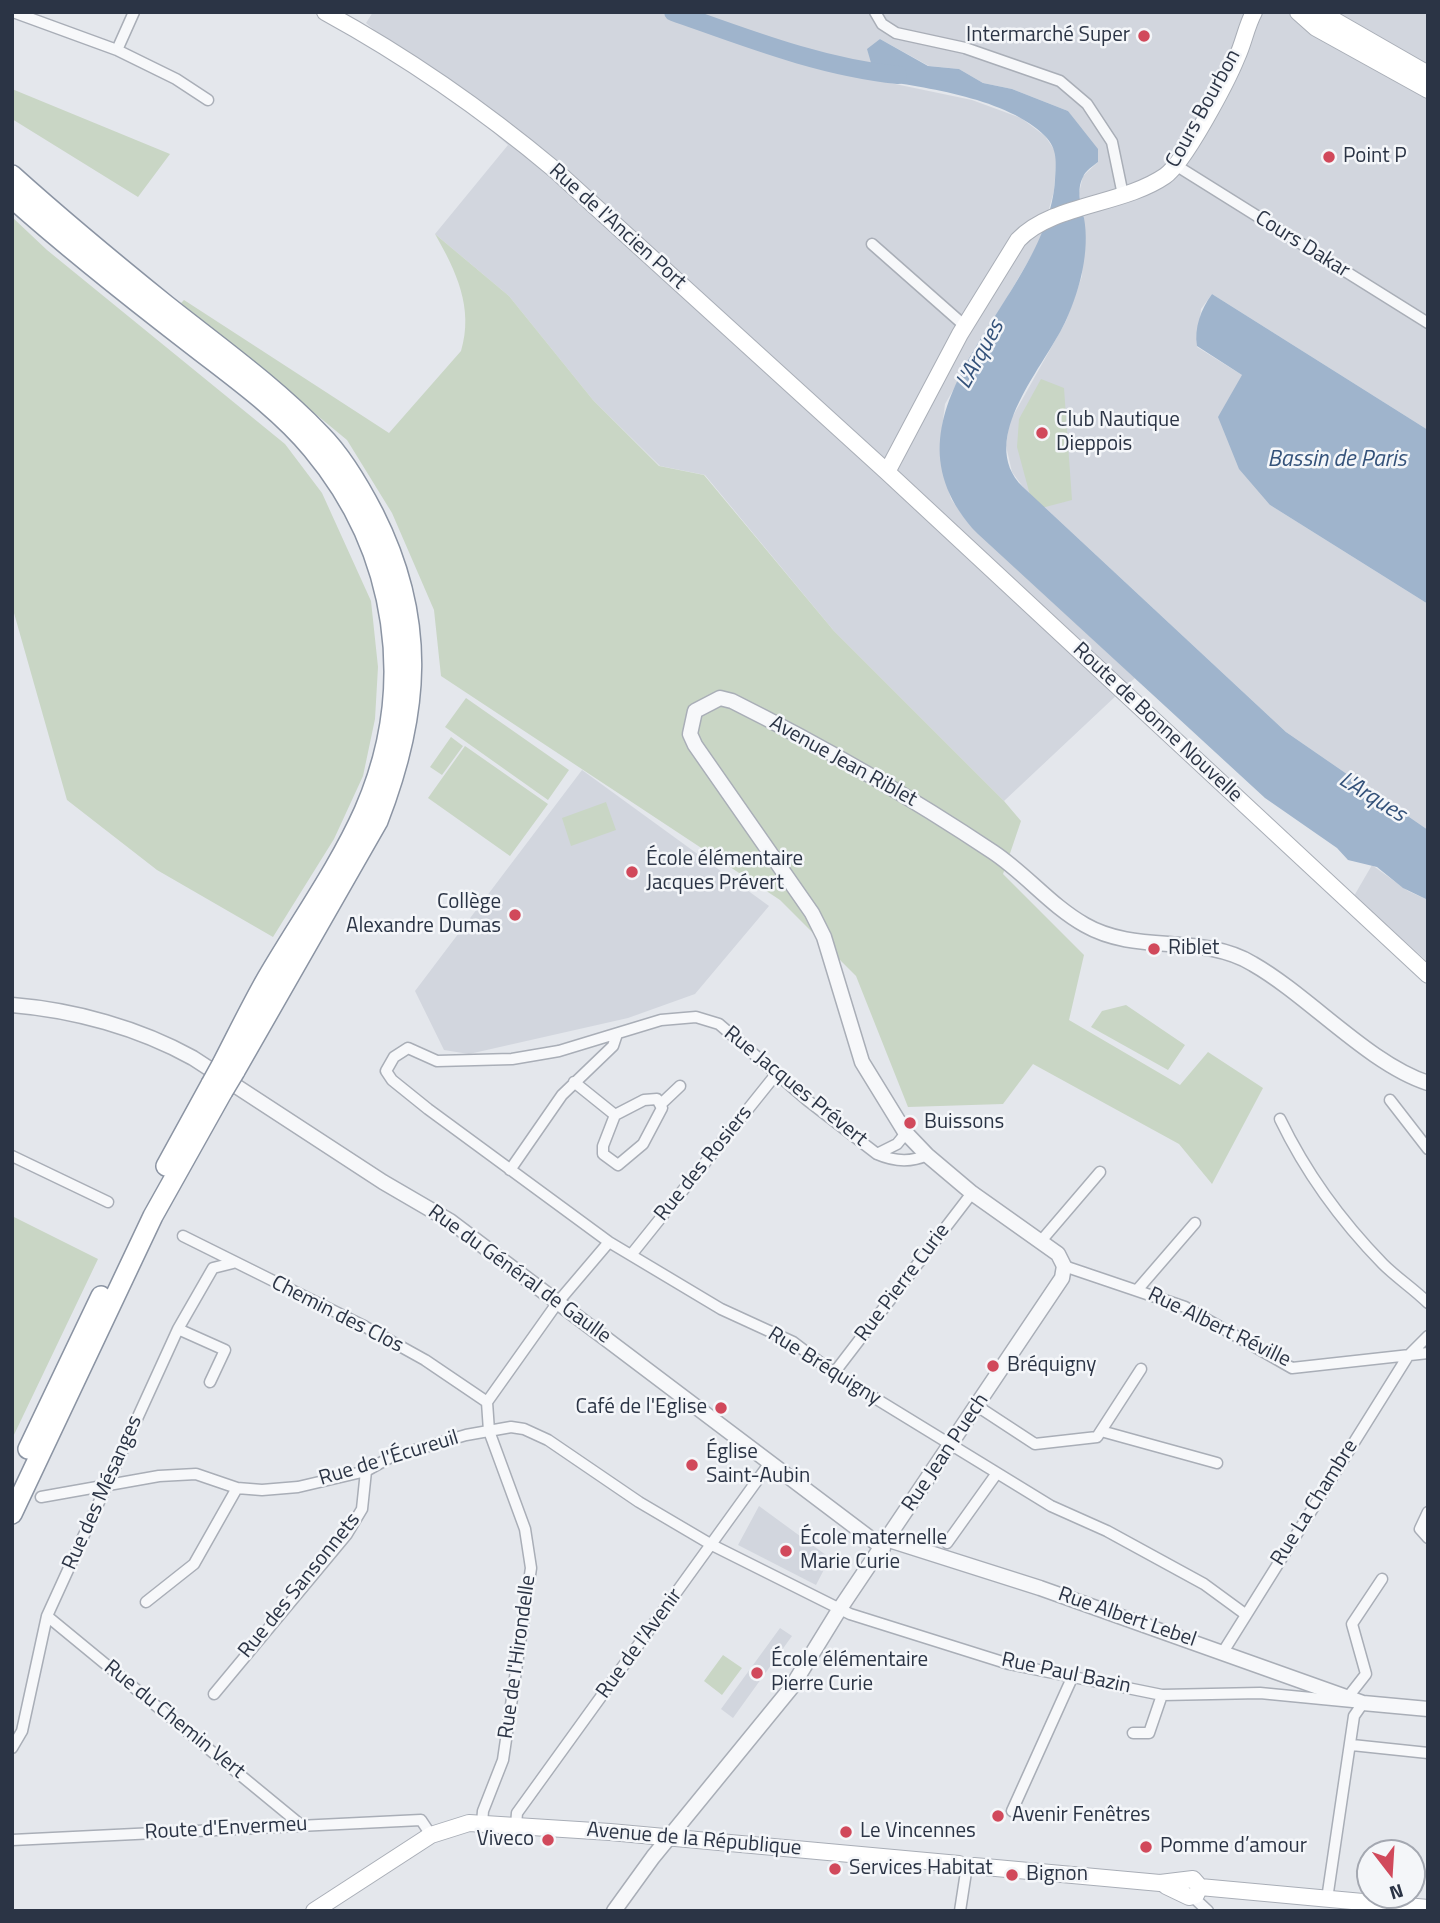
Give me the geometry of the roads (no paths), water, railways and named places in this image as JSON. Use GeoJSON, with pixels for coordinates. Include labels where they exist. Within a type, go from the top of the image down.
{"type":"FeatureCollection","features":[{"type":"Feature","properties":{"kind":"highway"},"geometry":{"type":"LineString","coordinates":[[12,175],[97,248],[258,376],[323,436],[363,492],[386,538],[404,590],[412,638],[413,686],[408,731],[396,777],[379,821],[141,1212],[12,1483]]}},
{"type":"Feature","properties":{"kind":"highway"},"geometry":{"type":"LineString","coordinates":[[12,198],[247,388],[312,448],[350,501],[372,544],[387,594],[394,639],[396,684],[379,773],[363,813],[265,981],[229,1067]]}},
{"type":"Feature","properties":{"kind":"highway"},"geometry":{"type":"LineString","coordinates":[[12,1514],[153,1216],[217,1088]]}},
{"type":"Feature","properties":{"kind":"main road","name":"Rue de l'Ancien Port"},"geometry":{"type":"LineString","coordinates":[[325,12],[401,54],[503,126],[887,472]]}},
{"type":"Feature","properties":{"kind":"main road","name":"Cours Bourbon"},"geometry":{"type":"LineString","coordinates":[[1239,12],[1243,32]]}},
{"type":"Feature","properties":{"kind":"main road","name":"Cours Bourbon"},"geometry":{"type":"LineString","coordinates":[[887,472],[965,326],[1018,240],[1026,232],[1045,222],[1122,195],[1164,177],[1177,166],[1238,56],[1243,32],[1254,12]]}},
{"type":"Feature","properties":{"kind":"main road"},"geometry":{"type":"LineString","coordinates":[[1298,12],[1316,28],[1428,90]]}},
{"type":"Feature","properties":{"kind":"main road"},"geometry":{"type":"LineString","coordinates":[[1320,12],[1428,75]]}},
{"type":"Feature","properties":{"kind":"main road","name":"Route de Bonne Nouvelle"},"geometry":{"type":"LineString","coordinates":[[887,472],[1428,975]]}},
{"type":"Feature","properties":{"kind":"main road","name":"Avenue de la République"},"geometry":{"type":"LineString","coordinates":[[314,1911],[431,1835],[469,1823],[670,1838],[1190,1889],[1428,1909]]}},
{"type":"Feature","properties":{"kind":"street"},"geometry":{"type":"LineString","coordinates":[[13,12],[117,50],[176,79],[208,100]]}},
{"type":"Feature","properties":{"kind":"street"},"geometry":{"type":"LineString","coordinates":[[117,50],[134,12]]}},
{"type":"Feature","properties":{"kind":"street"},"geometry":{"type":"LineString","coordinates":[[875,12],[882,24],[896,33],[965,48],[1060,81],[1087,104],[1112,142],[1122,195]]}},
{"type":"Feature","properties":{"kind":"street","name":"Cours Dakar"},"geometry":{"type":"LineString","coordinates":[[1177,166],[1428,323]]}},
{"type":"Feature","properties":{"kind":"street"},"geometry":{"type":"LineString","coordinates":[[872,244],[965,326]]}},
{"type":"Feature","properties":{"kind":"street","name":"Avenue Jean Riblet"},"geometry":{"type":"LineString","coordinates":[[927,1155],[906,1133],[880,1097],[862,1062],[824,937],[812,913],[695,745],[690,734],[691,723],[695,710],[706,703],[720,698],[732,701],[858,766],[996,854],[1083,924],[1101,933],[1134,942],[1225,951],[1252,963],[1387,1062],[1411,1078],[1428,1083]]}},
{"type":"Feature","properties":{"kind":"street","name":"Rue du Général de Gaulle"},"geometry":{"type":"LineString","coordinates":[[12,1005],[35,1007],[118,1026],[161,1040],[193,1058],[383,1182],[450,1221],[769,1464],[886,1544]]}},
{"type":"Feature","properties":{"kind":"street","name":"Rue Jacques Prévert"},"geometry":{"type":"LineString","coordinates":[[386,1071],[394,1057],[408,1048],[437,1061],[512,1059],[559,1051],[661,1020],[696,1017],[719,1024],[877,1154],[890,1160],[916,1161],[927,1155]]}},
{"type":"Feature","properties":{"kind":"street"},"geometry":{"type":"LineString","coordinates":[[510,1170],[536,1129],[575,1082],[613,1046],[617,1034]]}},
{"type":"Feature","properties":{"kind":"street","name":"Rue Bréquigny"},"geometry":{"type":"LineString","coordinates":[[386,1071],[392,1080],[428,1109],[609,1242],[721,1309],[793,1342],[834,1373],[951,1446],[1051,1506],[1107,1531],[1204,1584],[1245,1614]]}},
{"type":"Feature","properties":{"kind":"street","name":"Rue des Rosiers"},"geometry":{"type":"LineString","coordinates":[[631,1255],[777,1073]]}},
{"type":"Feature","properties":{"kind":"street"},"geometry":{"type":"LineString","coordinates":[[575,1082],[614,1115]]}},
{"type":"Feature","properties":{"kind":"street"},"geometry":{"type":"LineString","coordinates":[[661,1104],[657,1099],[643,1100],[614,1115],[603,1146],[603,1154],[618,1165],[643,1144],[654,1129],[661,1104],[680,1086]]}},
{"type":"Feature","properties":{"kind":"street"},"geometry":{"type":"LineString","coordinates":[[1390,1100],[1428,1149]]}},
{"type":"Feature","properties":{"kind":"street"},"geometry":{"type":"LineString","coordinates":[[1280,1119],[1304,1165],[1350,1227],[1385,1265],[1428,1303]]}},
{"type":"Feature","properties":{"kind":"street"},"geometry":{"type":"LineString","coordinates":[[877,1154],[897,1144],[906,1133]]}},
{"type":"Feature","properties":{"kind":"street"},"geometry":{"type":"LineString","coordinates":[[927,1155],[972,1193],[1058,1254],[1064,1266]]}},
{"type":"Feature","properties":{"kind":"street"},"geometry":{"type":"LineString","coordinates":[[12,1156],[108,1202]]}},
{"type":"Feature","properties":{"kind":"street"},"geometry":{"type":"LineString","coordinates":[[1041,1241],[1100,1172]]}},
{"type":"Feature","properties":{"kind":"street","name":"Rue Pierre Curie"},"geometry":{"type":"LineString","coordinates":[[834,1373],[972,1193]]}},
{"type":"Feature","properties":{"kind":"street"},"geometry":{"type":"LineString","coordinates":[[1138,1289],[1195,1223]]}},
{"type":"Feature","properties":{"kind":"street","name":"Chemin des Clos"},"geometry":{"type":"LineString","coordinates":[[183,1236],[362,1325],[425,1360],[487,1402]]}},
{"type":"Feature","properties":{"kind":"street"},"geometry":{"type":"LineString","coordinates":[[487,1402],[558,1302],[609,1242]]}},
{"type":"Feature","properties":{"kind":"street","name":"Rue des Mésanges"},"geometry":{"type":"LineString","coordinates":[[12,1748],[22,1731],[47,1616],[178,1329],[213,1269],[233,1263]]}},
{"type":"Feature","properties":{"kind":"street","name":"Rue Albert Réville"},"geometry":{"type":"LineString","coordinates":[[1064,1266],[1138,1289],[1209,1319],[1292,1368],[1428,1353]]}},
{"type":"Feature","properties":{"kind":"street","name":"Rue Jean Puech"},"geometry":{"type":"LineString","coordinates":[[614,1911],[791,1688],[839,1609],[886,1544],[1062,1278],[1064,1266]]}},
{"type":"Feature","properties":{"kind":"street"},"geometry":{"type":"LineString","coordinates":[[178,1329],[225,1350],[210,1382]]}},
{"type":"Feature","properties":{"kind":"street","name":"Rue La Chambre"},"geometry":{"type":"LineString","coordinates":[[1223,1652],[1408,1356],[1428,1336]]}},
{"type":"Feature","properties":{"kind":"street"},"geometry":{"type":"LineString","coordinates":[[977,1406],[1035,1444],[1097,1437],[1141,1369]]}},
{"type":"Feature","properties":{"kind":"street","name":"Rue de l'Hirondelle"},"geometry":{"type":"LineString","coordinates":[[482,1824],[483,1811],[503,1760],[531,1568],[525,1529],[489,1431],[487,1402]]}},
{"type":"Feature","properties":{"kind":"street","name":"Rue Paul Bazin"},"geometry":{"type":"LineString","coordinates":[[489,1431],[524,1429],[548,1440],[639,1502],[712,1545],[753,1563],[839,1609],[1009,1664],[1162,1695],[1260,1693],[1363,1703]]}},
{"type":"Feature","properties":{"kind":"street","name":"Rue de l'Écureuil"},"geometry":{"type":"LineString","coordinates":[[41,1497],[159,1476],[196,1474],[237,1488],[262,1490],[298,1487],[366,1471],[391,1457],[489,1431]]}},
{"type":"Feature","properties":{"kind":"street"},"geometry":{"type":"LineString","coordinates":[[1101,1431],[1217,1463]]}},
{"type":"Feature","properties":{"kind":"street","name":"Rue de l'Avenir"},"geometry":{"type":"LineString","coordinates":[[516,1825],[517,1813],[769,1464]]}},
{"type":"Feature","properties":{"kind":"street","name":"Rue des Sansonnets"},"geometry":{"type":"LineString","coordinates":[[214,1694],[346,1534],[362,1509],[366,1471]]}},
{"type":"Feature","properties":{"kind":"street"},"geometry":{"type":"LineString","coordinates":[[947,1543],[997,1473]]}},
{"type":"Feature","properties":{"kind":"street"},"geometry":{"type":"LineString","coordinates":[[146,1602],[194,1564],[237,1488]]}},
{"type":"Feature","properties":{"kind":"street"},"geometry":{"type":"LineString","coordinates":[[1428,1512],[1420,1529],[1428,1538]]}},
{"type":"Feature","properties":{"kind":"street","name":"Rue Albert Lebel"},"geometry":{"type":"LineString","coordinates":[[886,1544],[1223,1652],[1363,1703],[1428,1709]]}},
{"type":"Feature","properties":{"kind":"street"},"geometry":{"type":"LineString","coordinates":[[1348,1697],[1366,1674],[1352,1624],[1382,1579]]}},
{"type":"Feature","properties":{"kind":"street","name":"Rue du Chemin Vert"},"geometry":{"type":"LineString","coordinates":[[47,1616],[301,1825]]}},
{"type":"Feature","properties":{"kind":"street"},"geometry":{"type":"LineString","coordinates":[[1012,1811],[1072,1678]]}},
{"type":"Feature","properties":{"kind":"street"},"geometry":{"type":"LineString","coordinates":[[1133,1733],[1149,1732],[1162,1695]]}},
{"type":"Feature","properties":{"kind":"street"},"geometry":{"type":"LineString","coordinates":[[1328,1899],[1354,1716],[1363,1703]]}},
{"type":"Feature","properties":{"kind":"street"},"geometry":{"type":"LineString","coordinates":[[1352,1745],[1428,1753]]}},
{"type":"Feature","properties":{"kind":"street","name":"Route d'Envermeu"},"geometry":{"type":"LineString","coordinates":[[12,1840],[421,1820],[431,1835]]}},
{"type":"Feature","properties":{"kind":"street"},"geometry":{"type":"LineString","coordinates":[[960,1911],[966,1867]]}},
{"type":"Feature","properties":{"kind":"street"},"geometry":{"type":"LineString","coordinates":[[1190,1889],[1208,1911]]}},
{"type":"Feature","properties":{"kind":"water"},"geometry":{"type":"Polygon","coordinates":[[[880,39],[928,66],[959,69],[983,83],[1012,89],[1068,111],[1098,149],[1098,162],[1085,173],[1080,187],[1086,243],[1080,282],[1067,318],[1031,379],[1010,425],[1006,447],[1010,468],[1023,487],[1286,732],[1428,830],[1428,900],[1403,888],[1377,867],[1348,860],[1337,848],[1265,798],[978,534],[948,488],[940,444],[950,400],[970,357],[1024,269],[1045,225],[1055,180],[1055,156],[1049,141],[1029,123],[989,104],[942,91],[876,80],[867,49],[880,39]]]}},
{"type":"Feature","properties":{"kind":"water","name":"Bassin de Paris"},"geometry":{"type":"Polygon","coordinates":[[[1212,294],[1428,430],[1428,604],[1270,505],[1239,469],[1218,417],[1242,375],[1197,346],[1199,319],[1212,294]]]}},
{"type":"Feature","properties":{"kind":"waterway","name":"L'Arques"},"geometry":{"type":"LineString","coordinates":[[673,12],[812,58],[898,75]]}},
{"type":"Feature","properties":{"kind":"place","name":"Intermarché Super"},"geometry":{"type":"Point","coordinates":[1144,36]}},
{"type":"Feature","properties":{"kind":"place","name":"Point P"},"geometry":{"type":"Point","coordinates":[1329,157]}},
{"type":"Feature","properties":{"kind":"place","name":"Club Nautique Dieppois"},"geometry":{"type":"Point","coordinates":[1042,433]}},
{"type":"Feature","properties":{"kind":"place","name":"École élémentaire Jacques Prévert"},"geometry":{"type":"Point","coordinates":[632,872]}},
{"type":"Feature","properties":{"kind":"place","name":"Collège Alexandre Dumas"},"geometry":{"type":"Point","coordinates":[515,915]}},
{"type":"Feature","properties":{"kind":"place","name":"Riblet"},"geometry":{"type":"Point","coordinates":[1154,949]}},
{"type":"Feature","properties":{"kind":"place","name":"Buissons"},"geometry":{"type":"Point","coordinates":[910,1123]}},
{"type":"Feature","properties":{"kind":"place","name":"Bréquigny"},"geometry":{"type":"Point","coordinates":[993,1366]}},
{"type":"Feature","properties":{"kind":"place","name":"Café de l'Eglise"},"geometry":{"type":"Point","coordinates":[721,1408]}},
{"type":"Feature","properties":{"kind":"place","name":"Église Saint-Aubin"},"geometry":{"type":"Point","coordinates":[692,1465]}},
{"type":"Feature","properties":{"kind":"place","name":"École maternelle Marie Curie"},"geometry":{"type":"Point","coordinates":[786,1551]}},
{"type":"Feature","properties":{"kind":"place","name":"École élémentaire Pierre Curie"},"geometry":{"type":"Point","coordinates":[757,1673]}},
{"type":"Feature","properties":{"kind":"place","name":"Avenir Fenêtres"},"geometry":{"type":"Point","coordinates":[998,1816]}},
{"type":"Feature","properties":{"kind":"place","name":"Le Vincennes"},"geometry":{"type":"Point","coordinates":[846,1832]}},
{"type":"Feature","properties":{"kind":"place","name":"Viveco"},"geometry":{"type":"Point","coordinates":[548,1840]}},
{"type":"Feature","properties":{"kind":"place","name":"Pomme d’amour"},"geometry":{"type":"Point","coordinates":[1146,1847]}},
{"type":"Feature","properties":{"kind":"place","name":"Services Habitat"},"geometry":{"type":"Point","coordinates":[835,1869]}},
{"type":"Feature","properties":{"kind":"place","name":"Bignon"},"geometry":{"type":"Point","coordinates":[1012,1875]}}]}
